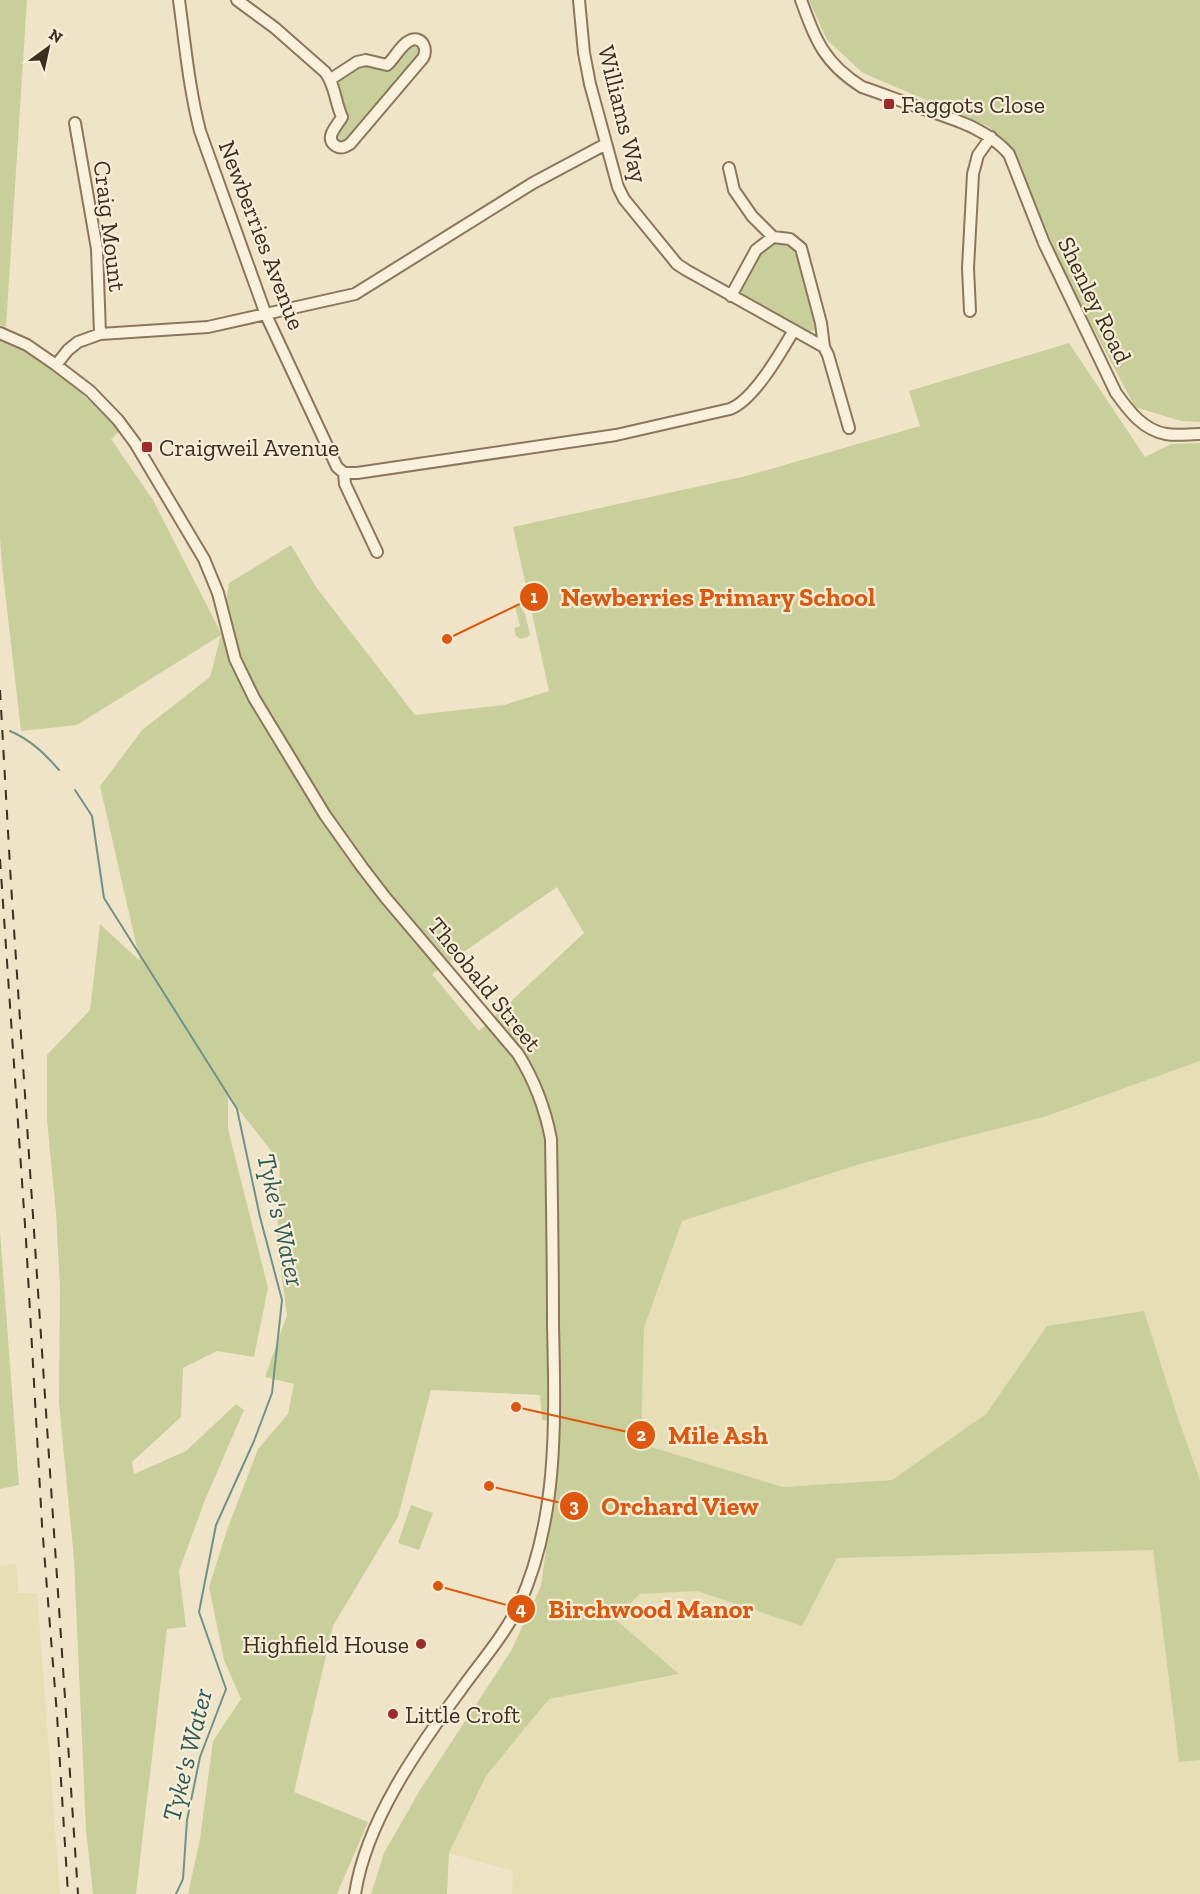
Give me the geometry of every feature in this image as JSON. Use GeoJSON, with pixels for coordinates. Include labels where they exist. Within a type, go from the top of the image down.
{"type":"FeatureCollection","features":[{"type":"Feature","properties":{"kind":"street","name":"Newberries Avenue"},"geometry":{"type":"LineString","coordinates":[[179,0],[182,32],[198,120],[267,315],[337,466],[344,472],[345,484],[377,552]]}},
{"type":"Feature","properties":{"kind":"street"},"geometry":{"type":"LineString","coordinates":[[237,0],[274,28],[331,79],[336,104],[342,117],[331,135],[331,141],[335,146],[345,147],[350,144],[423,58],[426,48],[423,43],[413,40],[408,42],[387,65],[366,60],[357,62],[331,79]]}},
{"type":"Feature","properties":{"kind":"street","name":"Williams Way"},"geometry":{"type":"LineString","coordinates":[[579,0],[584,53],[590,84],[618,187],[624,199],[677,264],[824,347]]}},
{"type":"Feature","properties":{"kind":"street"},"geometry":{"type":"LineString","coordinates":[[801,0],[820,48],[847,77],[862,87],[971,126],[991,137],[978,155],[973,174],[968,268],[970,311]]}},
{"type":"Feature","properties":{"kind":"street","name":"Craig Mount"},"geometry":{"type":"LineString","coordinates":[[75,123],[97,249],[100,334]]}},
{"type":"Feature","properties":{"kind":"street","name":"Shenley Road"},"geometry":{"type":"LineString","coordinates":[[991,137],[1009,154],[1044,243],[1116,393],[1130,412],[1147,427],[1166,434],[1200,434]]}},
{"type":"Feature","properties":{"kind":"street"},"geometry":{"type":"LineString","coordinates":[[56,364],[78,342],[100,334],[196,329],[355,294],[533,183],[606,144]]}},
{"type":"Feature","properties":{"kind":"street"},"geometry":{"type":"LineString","coordinates":[[729,168],[734,190],[752,216],[773,237],[790,239],[801,248],[821,323],[824,347],[849,428]]}},
{"type":"Feature","properties":{"kind":"street"},"geometry":{"type":"LineString","coordinates":[[731,296],[756,250],[773,237]]}},
{"type":"Feature","properties":{"kind":"street"},"geometry":{"type":"LineString","coordinates":[[344,472],[357,473],[616,435],[730,409],[741,402],[774,366],[794,330]]}},
{"type":"Feature","properties":{"kind":"street","name":"Theobald Street"},"geometry":{"type":"LineString","coordinates":[[0,333],[27,345],[56,364],[90,392],[118,420],[135,443],[204,559],[218,592],[235,659],[276,735],[330,822],[362,867],[518,1054],[536,1085],[547,1120],[551,1139],[555,1422],[548,1500],[542,1536],[532,1572],[518,1606],[498,1640],[439,1720],[385,1808],[367,1845],[355,1894]]}},
{"type":"Feature","properties":{"kind":"shaded area"},"geometry":{"type":"Polygon","coordinates":[[[1200,1061],[1200,1480],[1177,1415],[1047,1326],[986,1414],[892,1480],[783,1487],[641,1445],[644,1328],[682,1221],[860,1164],[1047,1116],[1200,1061]]]}},
{"type":"Feature","properties":{"kind":"shaded area"},"geometry":{"type":"Polygon","coordinates":[[[1153,1550],[1179,1762],[1200,1760],[1200,1894],[512,1894],[513,1871],[449,1853],[486,1776],[549,1699],[679,1674],[615,1619],[640,1594],[697,1590],[802,1626],[837,1558],[1153,1550]]]}},
{"type":"Feature","properties":{"kind":"shaded area"},"geometry":{"type":"Polygon","coordinates":[[[16,1563],[18,1593],[37,1593],[60,1894],[0,1894],[0,1566],[16,1563]]]}},
{"type":"Feature","properties":{"kind":"green space"},"geometry":{"type":"Polygon","coordinates":[[[0,0],[27,0],[6,327],[0,325],[0,0]]]}},
{"type":"Feature","properties":{"kind":"green space"},"geometry":{"type":"Polygon","coordinates":[[[809,0],[1200,0],[1200,422],[1181,421],[1135,407],[1067,279],[1014,152],[989,127],[863,73],[827,40],[809,0]]]}},
{"type":"Feature","properties":{"kind":"green space"},"geometry":{"type":"Polygon","coordinates":[[[414,42],[423,50],[345,144],[336,142],[335,132],[344,121],[338,87],[345,73],[362,64],[375,65],[414,42]]]}},
{"type":"Feature","properties":{"kind":"green space"},"geometry":{"type":"Polygon","coordinates":[[[780,240],[798,248],[817,327],[815,330],[807,332],[743,297],[740,288],[760,251],[766,244],[780,240]]]}},
{"type":"Feature","properties":{"kind":"green space"},"geometry":{"type":"Polygon","coordinates":[[[0,340],[31,355],[78,390],[120,431],[111,439],[153,500],[221,633],[229,583],[291,545],[316,587],[415,715],[504,705],[549,691],[513,527],[746,476],[920,426],[909,391],[1069,343],[1145,457],[1171,444],[1200,443],[1200,1061],[1047,1116],[860,1164],[682,1221],[644,1328],[641,1444],[783,1487],[892,1480],[986,1414],[1047,1326],[1144,1311],[1200,1480],[1200,1760],[1179,1762],[1153,1550],[837,1558],[802,1626],[697,1591],[640,1594],[615,1619],[679,1674],[549,1699],[486,1776],[449,1853],[447,1894],[371,1894],[384,1853],[420,1790],[511,1651],[541,1586],[553,1498],[559,1423],[542,1420],[540,1395],[431,1390],[398,1517],[333,1626],[294,1792],[368,1822],[337,1894],[188,1894],[200,1839],[213,1741],[241,1699],[224,1660],[209,1587],[227,1530],[258,1449],[288,1414],[294,1384],[265,1377],[287,1315],[277,1241],[280,1162],[228,1096],[228,1129],[268,1288],[254,1357],[217,1351],[183,1368],[181,1417],[132,1462],[134,1474],[186,1451],[236,1404],[244,1410],[205,1500],[179,1571],[186,1627],[167,1629],[136,1894],[93,1894],[86,1831],[74,1559],[59,1403],[60,1288],[47,1120],[47,1055],[90,1010],[100,924],[140,961],[100,786],[142,730],[210,677],[221,635],[77,725],[21,731],[0,538],[0,340]],[[557,887],[432,974],[479,1031],[584,933],[557,887]]]}},
{"type":"Feature","properties":{"kind":"green space"},"geometry":{"type":"Polygon","coordinates":[[[519,604],[525,614],[530,634],[521,639],[516,636],[514,628],[520,626],[515,606],[519,604]]]}},
{"type":"Feature","properties":{"kind":"green space"},"geometry":{"type":"Polygon","coordinates":[[[0,1231],[19,1485],[0,1489],[0,1231]]]}},
{"type":"Feature","properties":{"kind":"green space"},"geometry":{"type":"Polygon","coordinates":[[[411,1505],[433,1513],[419,1550],[398,1543],[411,1505]]]}},
{"type":"Feature","properties":{"kind":"waterway","name":"Tyke's Water"},"geometry":{"type":"LineString","coordinates":[[10,731],[37,748],[59,770]]}},
{"type":"Feature","properties":{"kind":"waterway","name":"Tyke's Water"},"geometry":{"type":"LineString","coordinates":[[75,790],[92,816],[104,898],[237,1109],[260,1217],[282,1300],[272,1393],[254,1441],[216,1525],[199,1612],[226,1689],[200,1757],[187,1820],[183,1879],[176,1894]]}},
{"type":"Feature","properties":{"kind":"railway"},"geometry":{"type":"LineString","coordinates":[[0,690],[78,1894]]}},
{"type":"Feature","properties":{"kind":"railway"},"geometry":{"type":"LineString","coordinates":[[0,859],[68,1894]]}},
{"type":"Feature","properties":{"kind":"place","name":"Faggots Close"},"geometry":{"type":"Point","coordinates":[889,104]}},
{"type":"Feature","properties":{"kind":"place","name":"Craigweil Avenue"},"geometry":{"type":"Point","coordinates":[147,447]}},
{"type":"Feature","properties":{"kind":"place","name":"Newberries Primary School"},"geometry":{"type":"Point","coordinates":[447,639]}},
{"type":"Feature","properties":{"kind":"place","name":"Mile Ash"},"geometry":{"type":"Point","coordinates":[516,1407]}},
{"type":"Feature","properties":{"kind":"place","name":"Orchard View"},"geometry":{"type":"Point","coordinates":[489,1486]}},
{"type":"Feature","properties":{"kind":"place","name":"Birchwood Manor"},"geometry":{"type":"Point","coordinates":[438,1586]}},
{"type":"Feature","properties":{"kind":"place","name":"Highfield House"},"geometry":{"type":"Point","coordinates":[421,1644]}},
{"type":"Feature","properties":{"kind":"place","name":"Little Croft"},"geometry":{"type":"Point","coordinates":[393,1714]}}]}
